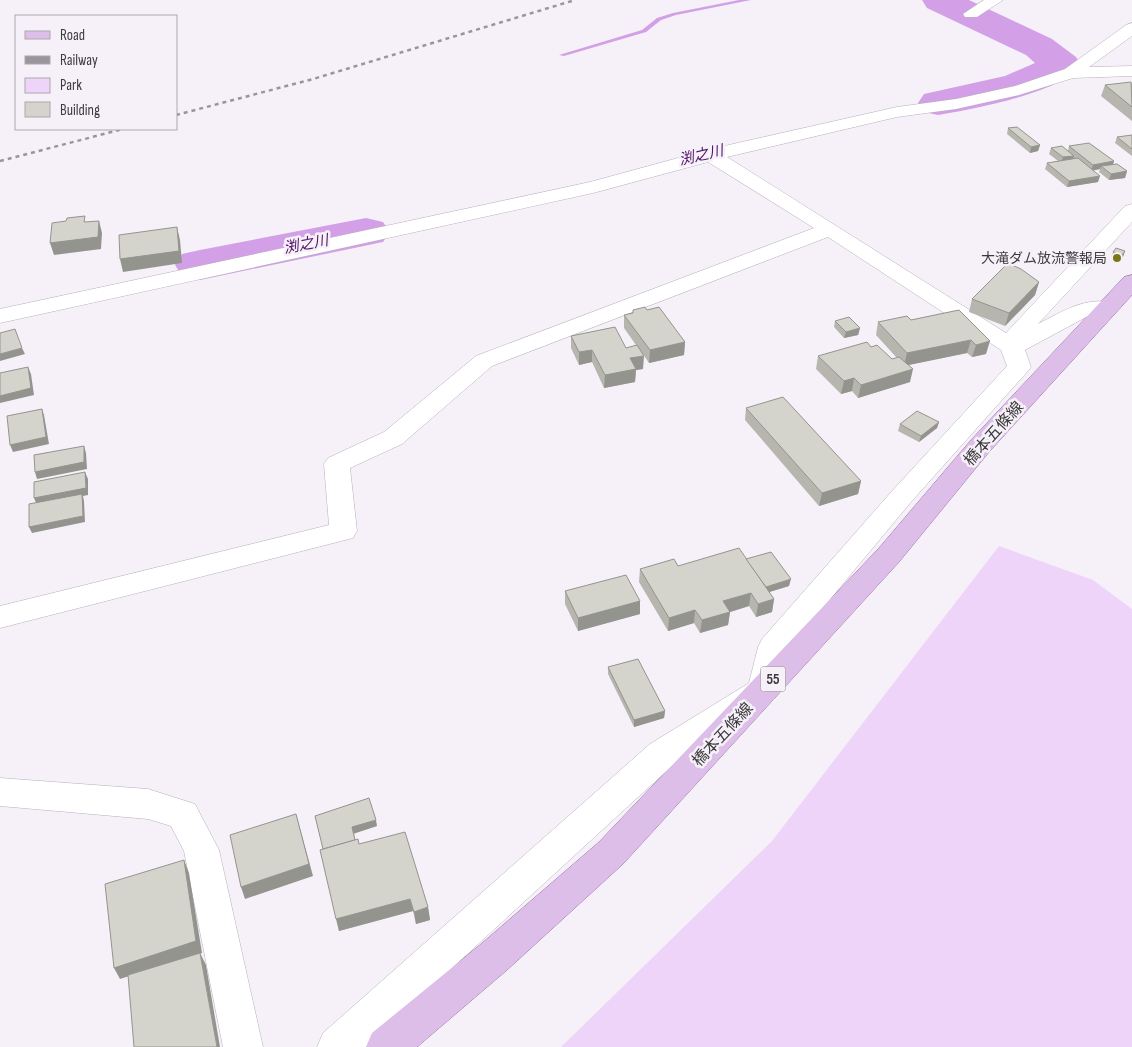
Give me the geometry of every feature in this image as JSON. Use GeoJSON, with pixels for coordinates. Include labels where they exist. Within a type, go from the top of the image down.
{"type":"FeatureCollection","features":[{"type":"Feature","properties":{"kind":"main road","name":"橋本五條線"},"geometry":{"type":"LineString","coordinates":[[386,1047],[494,957],[611,853],[889,555],[980,446],[1132,282]]}},
{"type":"Feature","properties":{"kind":"street"},"geometry":{"type":"LineString","coordinates":[[971,14],[996,0]]}},
{"type":"Feature","properties":{"kind":"street"},"geometry":{"type":"LineString","coordinates":[[1071,73],[1132,28]]}},
{"type":"Feature","properties":{"kind":"street"},"geometry":{"type":"LineString","coordinates":[[0,316],[594,187],[711,155],[897,112],[965,102],[1018,90],[1071,73],[1132,71]]}},
{"type":"Feature","properties":{"kind":"street"},"geometry":{"type":"LineString","coordinates":[[336,1047],[662,754],[763,690],[773,647],[902,496],[1019,367],[1012,347],[830,228],[711,155]]}},
{"type":"Feature","properties":{"kind":"street"},"geometry":{"type":"LineString","coordinates":[[1012,347],[1018,332],[1132,210]]}},
{"type":"Feature","properties":{"kind":"street"},"geometry":{"type":"LineString","coordinates":[[0,617],[343,531],[337,464],[393,438],[484,360],[830,228]]}},
{"type":"Feature","properties":{"kind":"street"},"geometry":{"type":"LineString","coordinates":[[1012,347],[1083,309],[1107,308]]}},
{"type":"Feature","properties":{"kind":"street"},"geometry":{"type":"LineString","coordinates":[[0,792],[148,804],[183,815],[201,850],[243,1047]]}},
{"type":"Feature","properties":{"kind":"green space"},"geometry":{"type":"Polygon","coordinates":[[[999,546],[1093,580],[1132,609],[1132,1047],[561,1047],[772,841],[999,546]]]}},
{"type":"Feature","properties":{"kind":"building"},"geometry":{"type":"Polygon","coordinates":[[[1131,82],[1132,107],[1105,85],[1131,82]]]}},
{"type":"Feature","properties":{"kind":"building"},"geometry":{"type":"Polygon","coordinates":[[[1017,127],[1040,145],[1031,147],[1008,128],[1017,127]]]}},
{"type":"Feature","properties":{"kind":"building"},"geometry":{"type":"Polygon","coordinates":[[[1132,135],[1132,149],[1117,137],[1132,135]]]}},
{"type":"Feature","properties":{"kind":"building"},"geometry":{"type":"Polygon","coordinates":[[[1089,143],[1114,161],[1093,165],[1069,146],[1089,143]]]}},
{"type":"Feature","properties":{"kind":"building"},"geometry":{"type":"Polygon","coordinates":[[[1062,146],[1074,156],[1063,157],[1051,148],[1062,146]]]}},
{"type":"Feature","properties":{"kind":"building"},"geometry":{"type":"Polygon","coordinates":[[[1078,158],[1100,176],[1069,181],[1047,163],[1078,158]]]}},
{"type":"Feature","properties":{"kind":"building"},"geometry":{"type":"Polygon","coordinates":[[[1117,164],[1127,171],[1111,174],[1101,166],[1117,164]]]}},
{"type":"Feature","properties":{"kind":"building"},"geometry":{"type":"Polygon","coordinates":[[[85,216],[84,222],[99,221],[98,237],[50,243],[52,223],[66,221],[67,218],[85,216]]]}},
{"type":"Feature","properties":{"kind":"building"},"geometry":{"type":"Polygon","coordinates":[[[177,227],[179,251],[120,259],[119,235],[177,227]]]}},
{"type":"Feature","properties":{"kind":"building"},"geometry":{"type":"Polygon","coordinates":[[[1116,248],[1125,251],[1122,255],[1113,252],[1116,248]]]}},
{"type":"Feature","properties":{"kind":"building"},"geometry":{"type":"Polygon","coordinates":[[[1012,265],[1039,282],[1009,313],[972,299],[1005,266],[1012,265]]]}},
{"type":"Feature","properties":{"kind":"building"},"geometry":{"type":"Polygon","coordinates":[[[645,307],[647,310],[659,307],[685,342],[650,350],[624,315],[645,307]]]}},
{"type":"Feature","properties":{"kind":"building"},"geometry":{"type":"Polygon","coordinates":[[[959,310],[990,341],[976,345],[971,340],[907,353],[878,322],[907,316],[911,320],[959,310]]]}},
{"type":"Feature","properties":{"kind":"building"},"geometry":{"type":"Polygon","coordinates":[[[849,317],[860,328],[846,332],[835,321],[849,317]]]}},
{"type":"Feature","properties":{"kind":"building"},"geometry":{"type":"Polygon","coordinates":[[[615,327],[626,348],[637,345],[644,356],[630,358],[636,369],[605,375],[592,350],[579,352],[571,336],[615,327]]]}},
{"type":"Feature","properties":{"kind":"building"},"geometry":{"type":"Polygon","coordinates":[[[15,329],[22,348],[0,354],[0,333],[15,329]]]}},
{"type":"Feature","properties":{"kind":"building"},"geometry":{"type":"Polygon","coordinates":[[[867,342],[871,347],[877,345],[892,359],[899,357],[913,369],[861,385],[854,378],[844,381],[818,356],[867,342]]]}},
{"type":"Feature","properties":{"kind":"building"},"geometry":{"type":"Polygon","coordinates":[[[28,367],[31,388],[0,396],[0,373],[28,367]]]}},
{"type":"Feature","properties":{"kind":"building"},"geometry":{"type":"Polygon","coordinates":[[[783,397],[861,481],[822,493],[746,408],[783,397]]]}},
{"type":"Feature","properties":{"kind":"building"},"geometry":{"type":"Polygon","coordinates":[[[42,409],[46,437],[10,445],[7,416],[42,409]]]}},
{"type":"Feature","properties":{"kind":"building"},"geometry":{"type":"Polygon","coordinates":[[[917,411],[939,422],[921,436],[900,424],[917,411]]]}},
{"type":"Feature","properties":{"kind":"building"},"geometry":{"type":"Polygon","coordinates":[[[84,446],[84,462],[35,472],[34,455],[84,446]]]}},
{"type":"Feature","properties":{"kind":"building"},"geometry":{"type":"Polygon","coordinates":[[[85,472],[86,488],[34,498],[34,482],[85,472]]]}},
{"type":"Feature","properties":{"kind":"building"},"geometry":{"type":"Polygon","coordinates":[[[82,494],[83,516],[29,527],[29,504],[82,494]]]}},
{"type":"Feature","properties":{"kind":"building"},"geometry":{"type":"Polygon","coordinates":[[[739,548],[774,599],[758,604],[751,593],[723,601],[730,612],[702,620],[695,610],[669,618],[640,569],[674,559],[678,566],[739,548]]]}},
{"type":"Feature","properties":{"kind":"building"},"geometry":{"type":"Polygon","coordinates":[[[771,552],[791,579],[766,587],[746,559],[771,552]]]}},
{"type":"Feature","properties":{"kind":"building"},"geometry":{"type":"Polygon","coordinates":[[[626,575],[640,601],[578,618],[565,591],[626,575]]]}},
{"type":"Feature","properties":{"kind":"building"},"geometry":{"type":"Polygon","coordinates":[[[638,659],[665,711],[634,720],[608,667],[638,659]]]}},
{"type":"Feature","properties":{"kind":"building"},"geometry":{"type":"Polygon","coordinates":[[[369,798],[376,820],[352,827],[355,840],[323,849],[315,816],[369,798]]]}},
{"type":"Feature","properties":{"kind":"building"},"geometry":{"type":"Polygon","coordinates":[[[296,814],[309,864],[241,887],[230,835],[296,814]]]}},
{"type":"Feature","properties":{"kind":"building"},"geometry":{"type":"Polygon","coordinates":[[[405,832],[428,907],[414,912],[410,899],[336,919],[320,850],[358,839],[359,844],[405,832]]]}},
{"type":"Feature","properties":{"kind":"building"},"geometry":{"type":"Polygon","coordinates":[[[184,860],[196,941],[114,968],[105,884],[184,860]]]}},
{"type":"Feature","properties":{"kind":"building"},"geometry":{"type":"Polygon","coordinates":[[[200,953],[217,1047],[134,1047],[128,975],[200,953]]]}},
{"type":"Feature","properties":{"kind":"waterway"},"geometry":{"type":"LineString","coordinates":[[562,55],[644,31],[659,19],[675,14],[748,0]]}},
{"type":"Feature","properties":{"kind":"waterway","name":"渕之川"},"geometry":{"type":"LineString","coordinates":[[938,103],[1018,85],[1062,65],[1039,47],[940,0]]}},
{"type":"Feature","properties":{"kind":"waterway","name":"渕之川"},"geometry":{"type":"LineString","coordinates":[[200,265],[366,232]]}},
{"type":"Feature","properties":{"kind":"railway"},"geometry":{"type":"LineString","coordinates":[[178,114],[313,79],[575,0]]}},
{"type":"Feature","properties":{"kind":"railway"},"geometry":{"type":"LineString","coordinates":[[0,161],[119,130]]}},
{"type":"Feature","properties":{"kind":"place","name":"大滝ダム放流警報局"},"geometry":{"type":"Point","coordinates":[1117,258]}}]}
